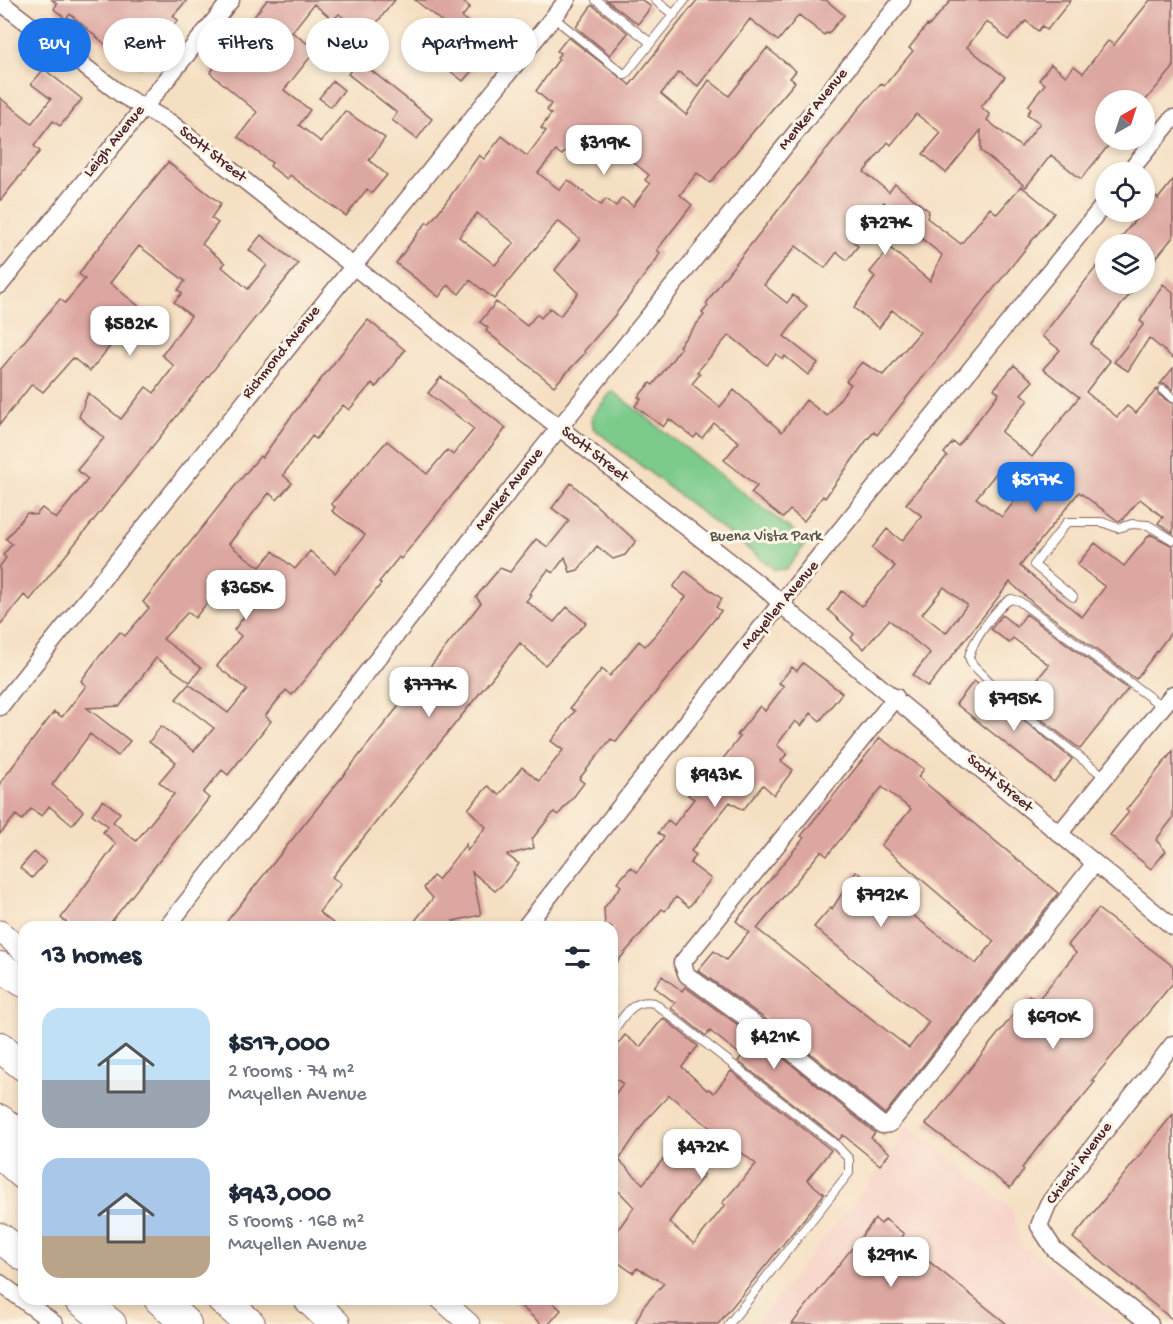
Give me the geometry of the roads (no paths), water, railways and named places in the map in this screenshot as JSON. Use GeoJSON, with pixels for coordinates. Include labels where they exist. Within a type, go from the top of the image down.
{"type":"FeatureCollection","features":[{"type":"Feature","properties":{"kind":"highway"},"geometry":{"type":"LineString","coordinates":[[0,967],[18,978]]}},
{"type":"Feature","properties":{"kind":"highway"},"geometry":{"type":"LineString","coordinates":[[0,1047],[18,1061]]}},
{"type":"Feature","properties":{"kind":"highway"},"geometry":{"type":"LineString","coordinates":[[0,1120],[18,1134]]}},
{"type":"Feature","properties":{"kind":"highway"},"geometry":{"type":"LineString","coordinates":[[0,1153],[18,1170]]}},
{"type":"Feature","properties":{"kind":"highway"},"geometry":{"type":"LineString","coordinates":[[0,1238],[18,1252]]}},
{"type":"Feature","properties":{"kind":"highway"},"geometry":{"type":"LineString","coordinates":[[86,1305],[111,1324]]}},
{"type":"Feature","properties":{"kind":"highway"},"geometry":{"type":"LineString","coordinates":[[165,1305],[186,1324]]}},
{"type":"Feature","properties":{"kind":"highway"},"geometry":{"type":"LineString","coordinates":[[229,1305],[250,1324]]}},
{"type":"Feature","properties":{"kind":"highway"},"geometry":{"type":"LineString","coordinates":[[315,1305],[335,1324]]}},
{"type":"Feature","properties":{"kind":"street","name":"Leigh Avenue"},"geometry":{"type":"LineString","coordinates":[[0,285],[231,0]]}},
{"type":"Feature","properties":{"kind":"street","name":"Richmond Avenue"},"geometry":{"type":"LineString","coordinates":[[0,707],[352,264],[567,0]]}},
{"type":"Feature","properties":{"kind":"street","name":"Menker Avenue"},"geometry":{"type":"LineString","coordinates":[[177,921],[560,428],[902,0]]}},
{"type":"Feature","properties":{"kind":"street","name":"Scott Street"},"geometry":{"type":"LineString","coordinates":[[0,2],[122,95],[171,123],[560,428],[896,697],[1173,927]]}},
{"type":"Feature","properties":{"kind":"street"},"geometry":{"type":"LineString","coordinates":[[1137,162],[1173,118]]}},
{"type":"Feature","properties":{"kind":"street","name":"Mayellen Avenue"},"geometry":{"type":"LineString","coordinates":[[530,921],[1095,216]]}},
{"type":"Feature","properties":{"kind":"street"},"geometry":{"type":"LineString","coordinates":[[896,697],[682,963],[687,975],[782,1044],[882,1125],[890,1124],[1095,863]]}},
{"type":"Feature","properties":{"kind":"street"},"geometry":{"type":"LineString","coordinates":[[1059,834],[1168,701]]}},
{"type":"Feature","properties":{"kind":"street"},"geometry":{"type":"LineString","coordinates":[[0,931],[18,947]]}},
{"type":"Feature","properties":{"kind":"street","name":"Chiechi Avenue"},"geometry":{"type":"LineString","coordinates":[[1150,1324],[1054,1249],[1039,1226],[1048,1204],[1173,1044]]}},
{"type":"Feature","properties":{"kind":"street"},"geometry":{"type":"LineString","coordinates":[[0,1283],[18,1296]]}},
{"type":"Feature","properties":{"kind":"street"},"geometry":{"type":"LineString","coordinates":[[30,1305],[56,1324]]}},
{"type":"Feature","properties":{"kind":"street"},"geometry":{"type":"LineString","coordinates":[[448,1305],[469,1324]]}},
{"type":"Feature","properties":{"kind":"lane"},"geometry":{"type":"LineString","coordinates":[[596,0],[651,43]]}},
{"type":"Feature","properties":{"kind":"lane"},"geometry":{"type":"LineString","coordinates":[[655,0],[674,15]]}},
{"type":"Feature","properties":{"kind":"lane"},"geometry":{"type":"LineString","coordinates":[[553,17],[625,75],[685,0]]}},
{"type":"Feature","properties":{"kind":"lane"},"geometry":{"type":"LineString","coordinates":[[1162,390],[1173,398]]}},
{"type":"Feature","properties":{"kind":"lane"},"geometry":{"type":"LineString","coordinates":[[1073,597],[1034,565],[1067,522],[1102,522],[1119,528],[1132,524],[1148,525],[1173,540]]}},
{"type":"Feature","properties":{"kind":"lane"},"geometry":{"type":"LineString","coordinates":[[1105,777],[1014,706],[972,664],[969,657],[971,647],[998,611],[1011,599],[1019,601],[1168,701]]}},
{"type":"Feature","properties":{"kind":"lane"},"geometry":{"type":"LineString","coordinates":[[618,1025],[634,1005],[645,1001],[654,1003],[837,1146],[849,1159],[849,1173],[729,1324]]}},
{"type":"Feature","properties":{"kind":"park label","name":"Buena Vista Park"},"geometry":{"type":"Point","coordinates":[766,537]}}]}
